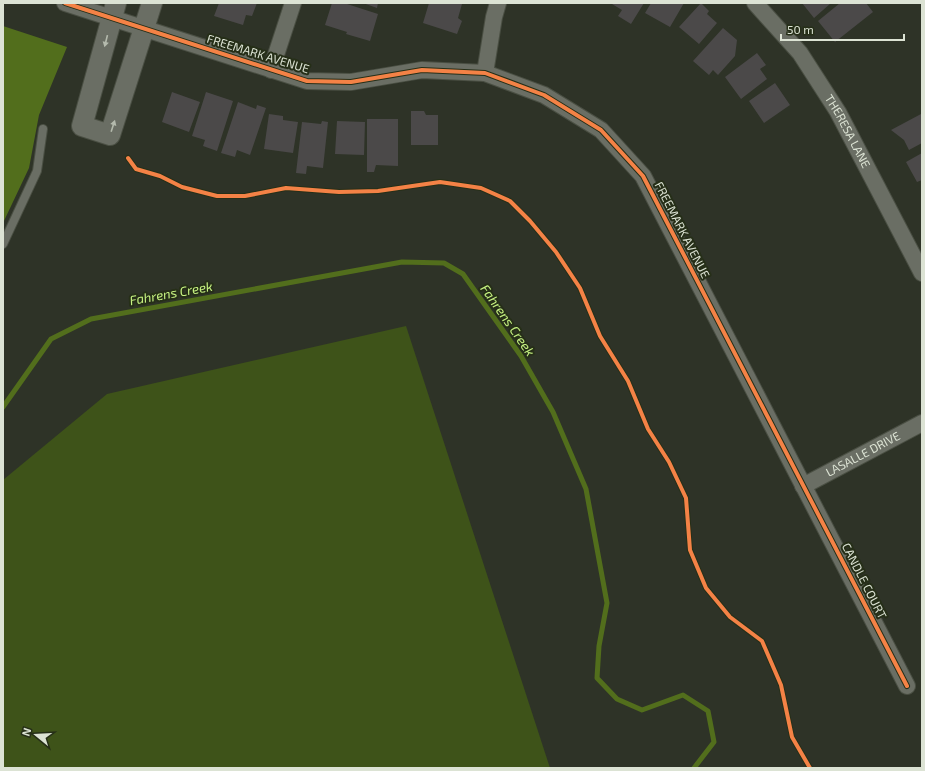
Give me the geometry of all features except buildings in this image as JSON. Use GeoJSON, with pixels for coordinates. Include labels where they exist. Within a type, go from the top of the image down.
{"type":"FeatureCollection","features":[{"type":"Feature","properties":{"kind":"street","name":"FREEMARK AVENUE"},"geometry":{"type":"LineString","coordinates":[[65,3],[114,10],[144,28],[307,82],[351,82],[422,70],[485,73],[544,95],[601,130],[643,176],[804,486]]}},
{"type":"Feature","properties":{"kind":"street"},"geometry":{"type":"LineString","coordinates":[[114,10],[82,126],[110,135],[152,3]]}},
{"type":"Feature","properties":{"kind":"street"},"geometry":{"type":"LineString","coordinates":[[271,70],[293,3]]}},
{"type":"Feature","properties":{"kind":"street"},"geometry":{"type":"LineString","coordinates":[[485,73],[494,16],[498,3]]}},
{"type":"Feature","properties":{"kind":"street","name":"THERESA LANE"},"geometry":{"type":"LineString","coordinates":[[755,3],[800,53],[838,112],[922,273]]}},
{"type":"Feature","properties":{"kind":"street","name":"LASALLE DRIVE"},"geometry":{"type":"LineString","coordinates":[[804,486],[922,423]]}},
{"type":"Feature","properties":{"kind":"street","name":"CANDLE COURT"},"geometry":{"type":"LineString","coordinates":[[804,486],[907,686]]}},
{"type":"Feature","properties":{"kind":"lane"},"geometry":{"type":"LineString","coordinates":[[3,244],[37,171],[43,128]]}},
{"type":"Feature","properties":{"kind":"shaded area"},"geometry":{"type":"Polygon","coordinates":[[[3,26],[67,47],[39,115],[29,168],[3,223],[3,26]]]}},
{"type":"Feature","properties":{"kind":"shaded area"},"geometry":{"type":"Polygon","coordinates":[[[406,326],[550,768],[3,768],[3,480],[107,394],[406,326]]]}},
{"type":"Feature","properties":{"kind":"waterway","name":"Fahrens Creek"},"geometry":{"type":"LineString","coordinates":[[3,407],[51,339],[91,319],[402,262],[444,263],[463,274],[521,356],[553,412],[586,489],[607,603],[599,646],[597,678],[617,699],[642,710],[683,695],[708,711],[714,742],[694,768]]}},
{"type":"Feature","properties":{"kind":"cycle path"},"geometry":{"type":"LineString","coordinates":[[65,3],[307,81],[351,82],[422,70],[485,73],[544,95],[601,130],[643,176],[907,686]]}},
{"type":"Feature","properties":{"kind":"cycle path"},"geometry":{"type":"LineString","coordinates":[[128,158],[136,169],[160,176],[182,187],[217,196],[245,196],[286,188],[339,192],[378,191],[440,182],[481,188],[510,201],[530,221],[556,252],[580,288],[600,336],[628,381],[648,429],[669,462],[686,498],[690,550],[706,588],[730,617],[762,641],[781,685],[792,737],[810,768]]}}]}
